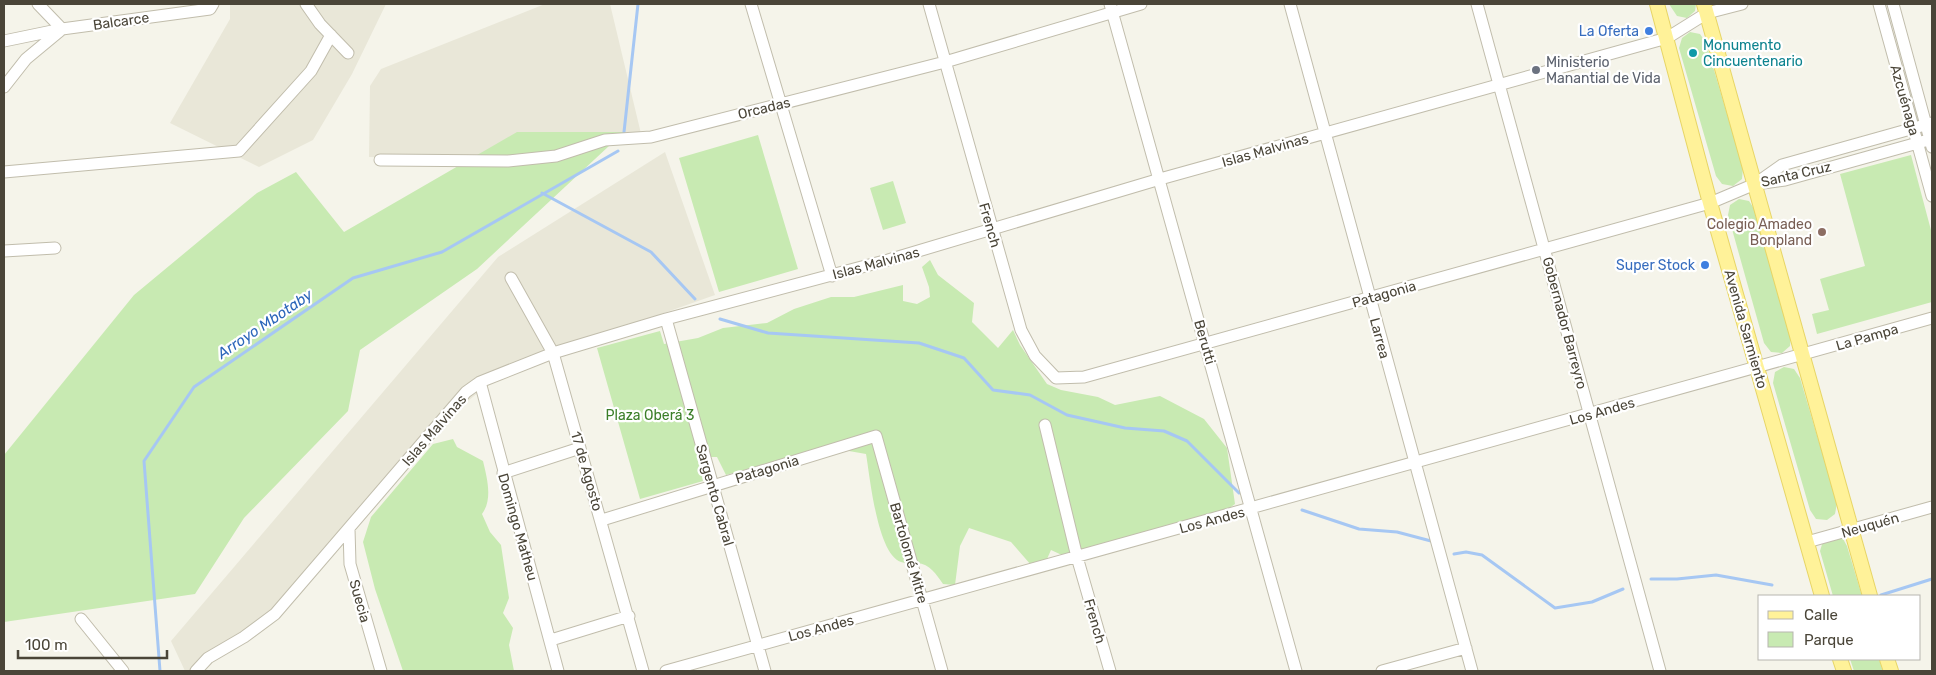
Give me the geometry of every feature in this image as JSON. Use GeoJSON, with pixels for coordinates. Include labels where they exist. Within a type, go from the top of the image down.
{"type":"FeatureCollection","features":[{"type":"Feature","properties":{"kind":"main road","name":"Avenida Sarmiento"},"geometry":{"type":"LineString","coordinates":[[1657,4],[1710,203],[1822,595]]}},
{"type":"Feature","properties":{"kind":"main road"},"geometry":{"type":"LineString","coordinates":[[1706,9],[1870,595]]}},
{"type":"Feature","properties":{"kind":"street"},"geometry":{"type":"LineString","coordinates":[[4,87],[26,59],[62,29],[38,4]]}},
{"type":"Feature","properties":{"kind":"street"},"geometry":{"type":"LineString","coordinates":[[306,4],[348,53]]}},
{"type":"Feature","properties":{"kind":"street"},"geometry":{"type":"LineString","coordinates":[[751,4],[832,276]]}},
{"type":"Feature","properties":{"kind":"street","name":"French"},"geometry":{"type":"LineString","coordinates":[[929,4],[1021,330],[1035,356],[1056,378]]}},
{"type":"Feature","properties":{"kind":"street","name":"Orcadas"},"geometry":{"type":"LineString","coordinates":[[380,160],[508,161],[556,156],[605,140],[651,137],[945,62],[1112,8],[1141,4]]}},
{"type":"Feature","properties":{"kind":"street","name":"Larrea"},"geometry":{"type":"LineString","coordinates":[[1290,4],[1472,671]]}},
{"type":"Feature","properties":{"kind":"street","name":"Gobernador Barreyro"},"geometry":{"type":"LineString","coordinates":[[1477,4],[1660,671]]}},
{"type":"Feature","properties":{"kind":"street","name":"Islas Malvinas"},"geometry":{"type":"LineString","coordinates":[[196,671],[208,658],[244,637],[275,614],[466,392],[480,382],[553,353],[666,319],[832,276],[992,231],[1160,180],[1667,38],[1706,9],[1742,4]]}},
{"type":"Feature","properties":{"kind":"street","name":"Azcuénaga"},"geometry":{"type":"LineString","coordinates":[[1879,4],[1932,196]]}},
{"type":"Feature","properties":{"kind":"street","name":"Azcuénaga"},"geometry":{"type":"LineString","coordinates":[[1893,4],[1929,124],[1932,142]]}},
{"type":"Feature","properties":{"kind":"street","name":"Balcarce"},"geometry":{"type":"LineString","coordinates":[[4,41],[62,29],[211,6]]}},
{"type":"Feature","properties":{"kind":"street","name":"Berutti"},"geometry":{"type":"LineString","coordinates":[[1112,8],[1296,671]]}},
{"type":"Feature","properties":{"kind":"street"},"geometry":{"type":"LineString","coordinates":[[4,172],[239,152],[311,71],[331,35]]}},
{"type":"Feature","properties":{"kind":"street","name":"Santa Cruz"},"geometry":{"type":"LineString","coordinates":[[1755,184],[1782,165],[1929,124]]}},
{"type":"Feature","properties":{"kind":"street","name":"Santa Cruz"},"geometry":{"type":"LineString","coordinates":[[1755,184],[1784,180],[1917,143],[1932,142]]}},
{"type":"Feature","properties":{"kind":"street","name":"Patagonia"},"geometry":{"type":"LineString","coordinates":[[1056,378],[1084,377],[1205,344],[1710,203],[1755,184]]}},
{"type":"Feature","properties":{"kind":"street"},"geometry":{"type":"LineString","coordinates":[[4,251],[55,248]]}},
{"type":"Feature","properties":{"kind":"street","name":"17 de Agosto"},"geometry":{"type":"LineString","coordinates":[[511,278],[553,353],[602,520],[643,671]]}},
{"type":"Feature","properties":{"kind":"street","name":"La Pampa"},"geometry":{"type":"LineString","coordinates":[[1757,368],[1932,318]]}},
{"type":"Feature","properties":{"kind":"street","name":"Sargento Cabral"},"geometry":{"type":"LineString","coordinates":[[666,319],[765,671]]}},
{"type":"Feature","properties":{"kind":"street","name":"Los Andes"},"geometry":{"type":"LineString","coordinates":[[666,671],[1252,510],[1757,368]]}},
{"type":"Feature","properties":{"kind":"street","name":"Domingo Matheu"},"geometry":{"type":"LineString","coordinates":[[480,382],[503,473],[558,671]]}},
{"type":"Feature","properties":{"kind":"street","name":"French"},"geometry":{"type":"LineString","coordinates":[[1045,425],[1077,557],[1110,671]]}},
{"type":"Feature","properties":{"kind":"street","name":"Patagonia"},"geometry":{"type":"LineString","coordinates":[[602,520],[876,436]]}},
{"type":"Feature","properties":{"kind":"street","name":"Bartolomé Mitre"},"geometry":{"type":"LineString","coordinates":[[876,436],[942,671]]}},
{"type":"Feature","properties":{"kind":"street"},"geometry":{"type":"LineString","coordinates":[[503,473],[580,448]]}},
{"type":"Feature","properties":{"kind":"street","name":"Neuquén"},"geometry":{"type":"LineString","coordinates":[[1807,542],[1932,507]]}},
{"type":"Feature","properties":{"kind":"street","name":"Suecia"},"geometry":{"type":"LineString","coordinates":[[349,529],[350,564],[381,671]]}},
{"type":"Feature","properties":{"kind":"street"},"geometry":{"type":"LineString","coordinates":[[550,640],[628,616]]}},
{"type":"Feature","properties":{"kind":"street"},"geometry":{"type":"LineString","coordinates":[[82,619],[123,671]]}},
{"type":"Feature","properties":{"kind":"street"},"geometry":{"type":"LineString","coordinates":[[1382,671],[1466,648]]}},
{"type":"Feature","properties":{"kind":"shaded area"},"geometry":{"type":"Polygon","coordinates":[[[230,4],[386,4],[352,74],[313,140],[259,167],[170,123],[230,19],[230,4]]]}},
{"type":"Feature","properties":{"kind":"shaded area"},"geometry":{"type":"Polygon","coordinates":[[[545,4],[610,4],[643,142],[445,159],[369,157],[370,86],[381,69],[545,4]]]}},
{"type":"Feature","properties":{"kind":"shaded area"},"geometry":{"type":"Polygon","coordinates":[[[665,152],[715,295],[576,344],[495,379],[447,418],[298,597],[266,624],[227,642],[201,671],[185,671],[171,641],[498,257],[665,152]]]}},
{"type":"Feature","properties":{"kind":"green space"},"geometry":{"type":"Polygon","coordinates":[[[1669,4],[1696,4],[1695,11],[1687,18],[1677,16],[1669,4]]]}},
{"type":"Feature","properties":{"kind":"green space"},"geometry":{"type":"Polygon","coordinates":[[[1690,32],[1700,34],[1706,43],[1743,168],[1742,179],[1733,186],[1722,184],[1716,176],[1679,48],[1682,38],[1690,32]]]}},
{"type":"Feature","properties":{"kind":"green space"},"geometry":{"type":"Polygon","coordinates":[[[517,132],[624,132],[477,269],[360,350],[348,411],[244,518],[195,594],[4,622],[4,455],[134,295],[257,193],[296,172],[344,232],[517,132]]]}},
{"type":"Feature","properties":{"kind":"green space"},"geometry":{"type":"Polygon","coordinates":[[[758,135],[798,269],[719,292],[679,158],[758,135]]]}},
{"type":"Feature","properties":{"kind":"green space"},"geometry":{"type":"Polygon","coordinates":[[[1911,155],[1932,234],[1932,302],[1817,334],[1812,314],[1829,310],[1820,279],[1865,266],[1840,174],[1911,155]]]}},
{"type":"Feature","properties":{"kind":"green space"},"geometry":{"type":"Polygon","coordinates":[[[893,181],[906,223],[883,230],[870,188],[893,181]]]}},
{"type":"Feature","properties":{"kind":"green space"},"geometry":{"type":"Polygon","coordinates":[[[1739,199],[1749,201],[1755,210],[1791,336],[1790,346],[1782,353],[1771,352],[1764,343],[1728,215],[1730,205],[1739,199]]]}},
{"type":"Feature","properties":{"kind":"green space","name":"Plaza Oberá 3"},"geometry":{"type":"Polygon","coordinates":[[[930,260],[938,275],[974,303],[972,322],[998,348],[1013,330],[1020,345],[1047,384],[1061,390],[1098,397],[1115,405],[1160,396],[1204,419],[1227,448],[1235,504],[1220,515],[1064,556],[1051,550],[1047,559],[1031,565],[1011,542],[969,528],[960,546],[955,585],[943,584],[926,565],[903,563],[893,556],[880,530],[866,454],[826,447],[726,475],[717,457],[697,457],[703,481],[640,499],[597,348],[660,331],[664,344],[698,338],[723,328],[767,323],[794,309],[831,297],[854,297],[903,285],[903,301],[917,304],[930,297],[929,287],[922,267],[930,260]]]}},
{"type":"Feature","properties":{"kind":"green space"},"geometry":{"type":"Polygon","coordinates":[[[1784,367],[1794,369],[1800,378],[1837,503],[1835,514],[1827,520],[1816,519],[1810,510],[1773,383],[1775,372],[1784,367]]]}},
{"type":"Feature","properties":{"kind":"green space"},"geometry":{"type":"Polygon","coordinates":[[[453,439],[457,447],[483,461],[488,495],[482,514],[490,532],[501,545],[509,598],[503,613],[513,628],[509,645],[514,671],[403,671],[375,589],[363,542],[371,517],[433,444],[453,439]]]}},
{"type":"Feature","properties":{"kind":"green space"},"geometry":{"type":"Polygon","coordinates":[[[1842,537],[1847,546],[1862,595],[1833,595],[1820,551],[1823,541],[1842,537]]]}},
{"type":"Feature","properties":{"kind":"green space"},"geometry":{"type":"Polygon","coordinates":[[[1850,660],[1879,660],[1883,671],[1854,671],[1850,660]]]}},
{"type":"Feature","properties":{"kind":"waterway","name":"Arroyo Mbotaby"},"geometry":{"type":"LineString","coordinates":[[624,132],[638,4]]}},
{"type":"Feature","properties":{"kind":"waterway","name":"Arroyo Mbotaby"},"geometry":{"type":"LineString","coordinates":[[160,671],[144,461],[194,387],[353,278],[442,252],[618,151]]}},
{"type":"Feature","properties":{"kind":"waterway"},"geometry":{"type":"LineString","coordinates":[[542,193],[651,252],[695,299]]}},
{"type":"Feature","properties":{"kind":"waterway"},"geometry":{"type":"LineString","coordinates":[[720,319],[768,333],[919,343],[964,358],[993,390],[1030,395],[1067,415],[1125,428],[1164,431],[1187,441],[1239,493]]}},
{"type":"Feature","properties":{"kind":"waterway"},"geometry":{"type":"LineString","coordinates":[[1302,510],[1359,529],[1397,532],[1431,541]]}},
{"type":"Feature","properties":{"kind":"waterway"},"geometry":{"type":"LineString","coordinates":[[1454,554],[1466,552],[1482,555],[1555,608],[1592,602],[1623,589]]}},
{"type":"Feature","properties":{"kind":"waterway"},"geometry":{"type":"LineString","coordinates":[[1651,579],[1677,579],[1716,575],[1772,585]]}},
{"type":"Feature","properties":{"kind":"waterway"},"geometry":{"type":"LineString","coordinates":[[1881,595],[1932,579]]}},
{"type":"Feature","properties":{"kind":"place","name":"La Oferta"},"geometry":{"type":"Point","coordinates":[1649,31]}},
{"type":"Feature","properties":{"kind":"place","name":"Monumento Cincuentenario"},"geometry":{"type":"Point","coordinates":[1693,53]}},
{"type":"Feature","properties":{"kind":"place","name":"Ministerio Manantial de Vida"},"geometry":{"type":"Point","coordinates":[1536,70]}},
{"type":"Feature","properties":{"kind":"place","name":"Colegio Amadeo Bonpland"},"geometry":{"type":"Point","coordinates":[1822,232]}},
{"type":"Feature","properties":{"kind":"place","name":"Super Stock"},"geometry":{"type":"Point","coordinates":[1705,265]}}]}
